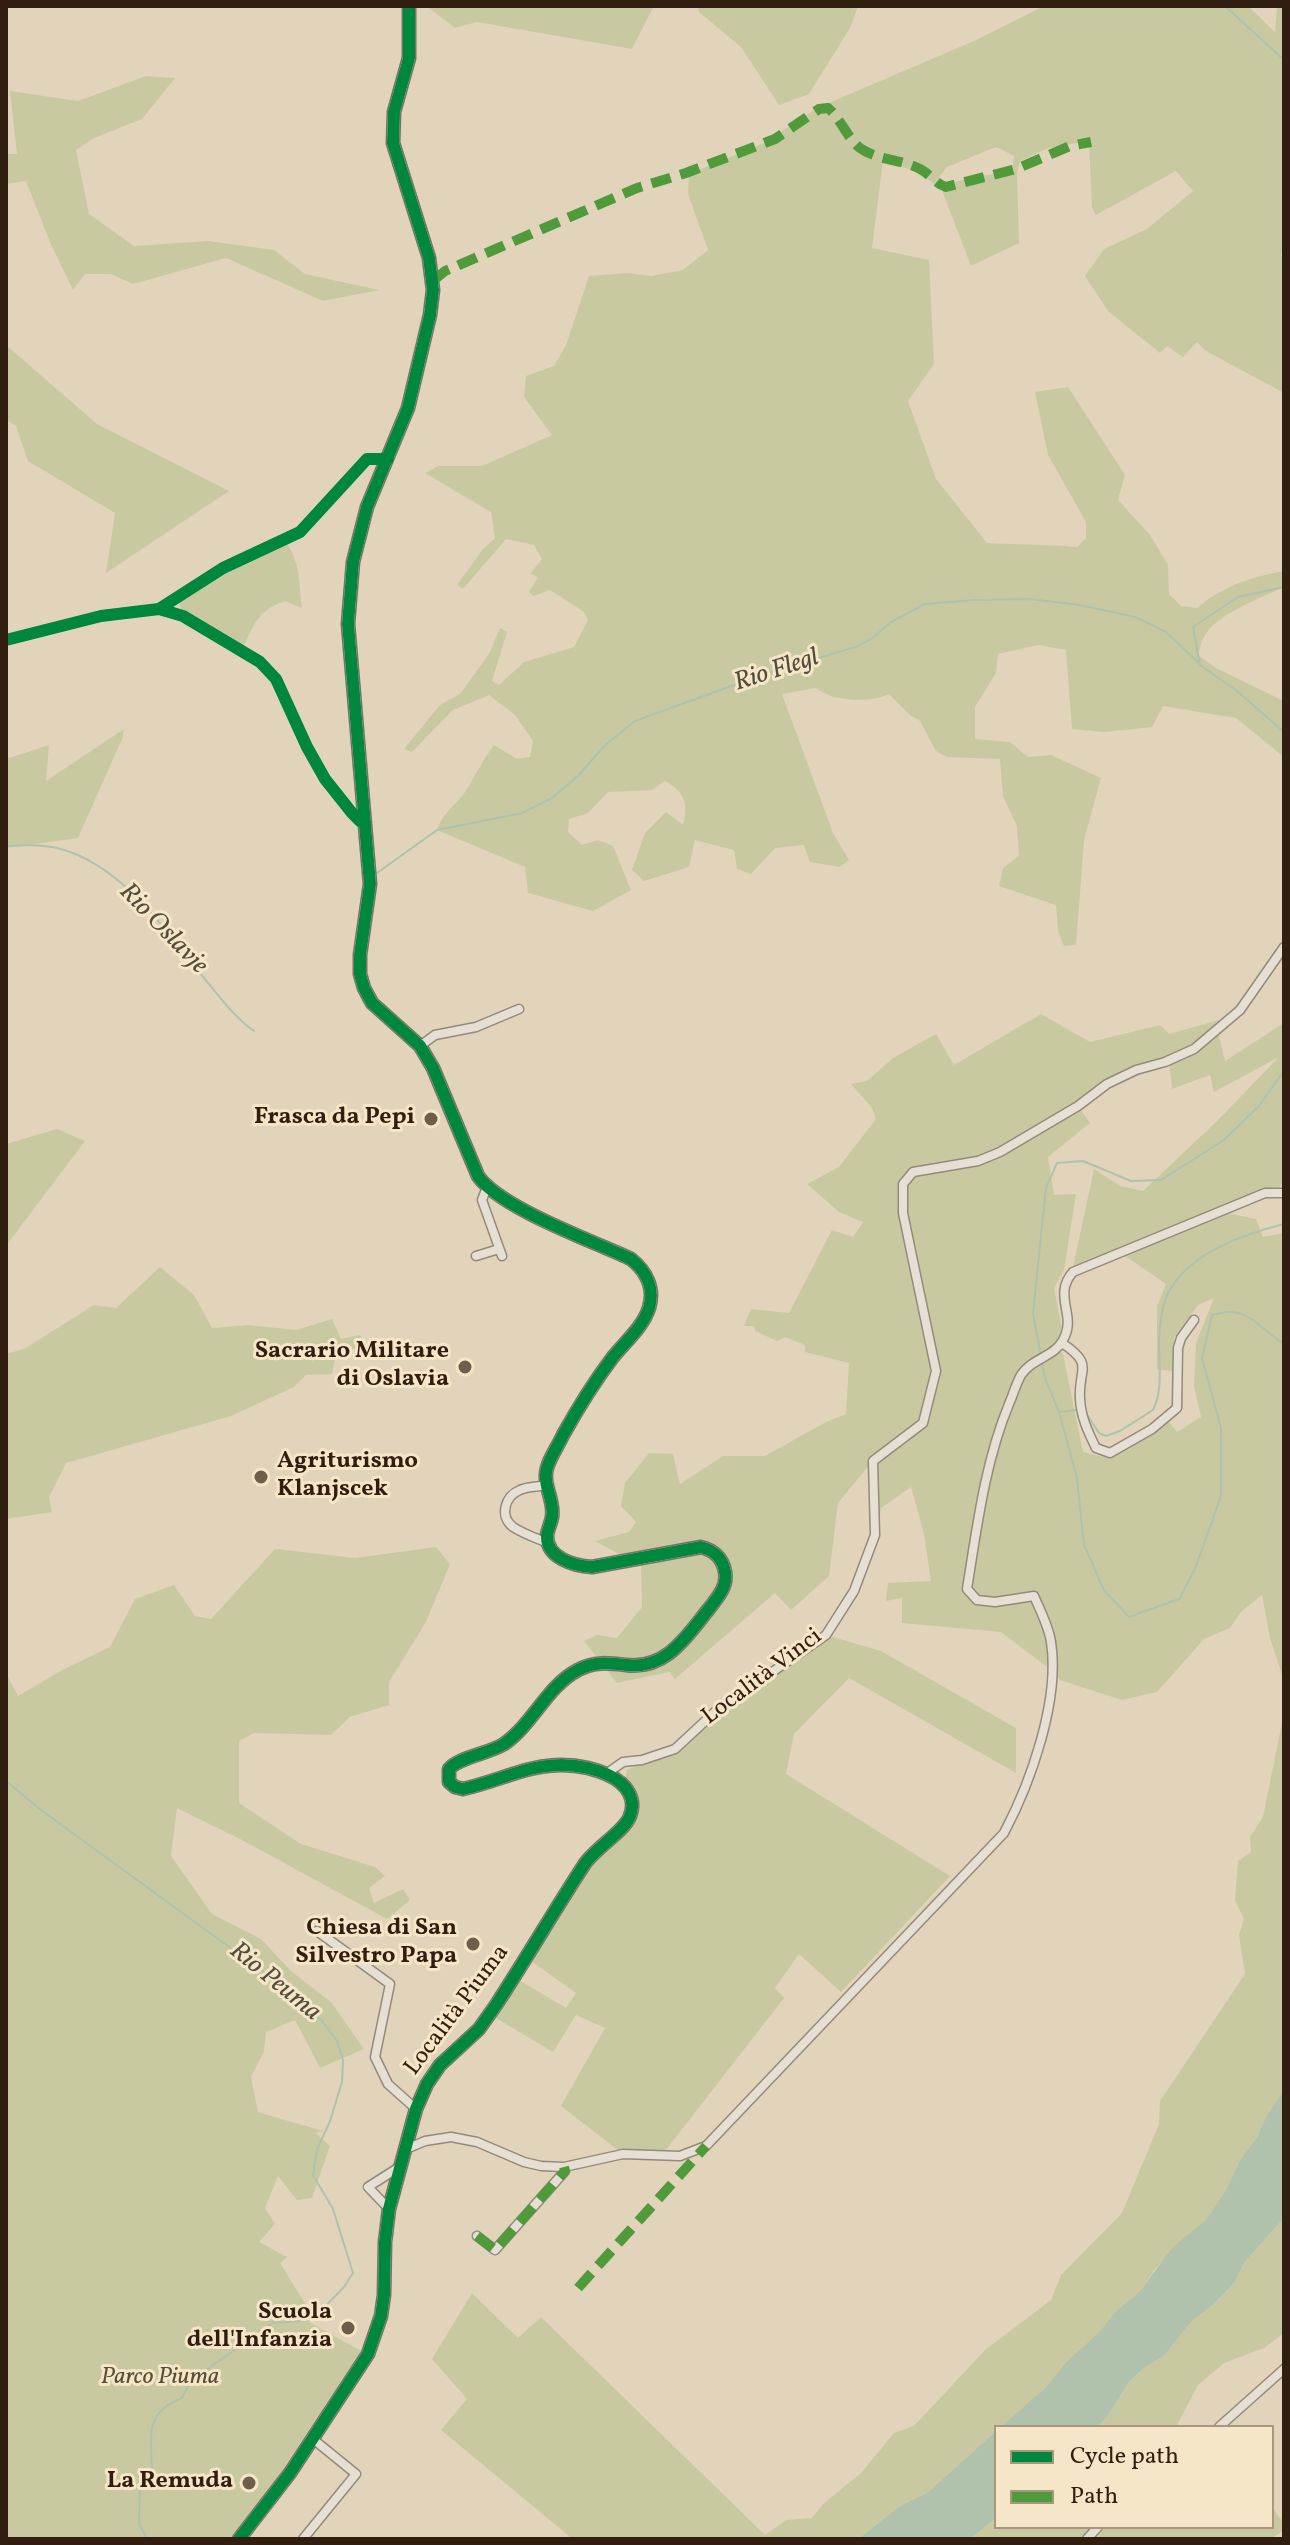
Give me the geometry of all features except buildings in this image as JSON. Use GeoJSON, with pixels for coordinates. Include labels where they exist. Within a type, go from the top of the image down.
{"type":"FeatureCollection","features":[{"type":"Feature","properties":{"kind":"street"},"geometry":{"type":"LineString","coordinates":[[409,6],[409,58],[391,126],[397,158],[432,269],[432,304],[408,408],[367,507],[357,541],[349,611],[370,877],[359,962],[364,988],[378,1010],[420,1046],[433,1068],[473,1164],[487,1187],[515,1206],[631,1259],[649,1282],[651,1297],[646,1315],[589,1389],[548,1464],[546,1485],[552,1510],[548,1541],[553,1552],[585,1567],[701,1547],[719,1557],[725,1572],[725,1583],[713,1603],[669,1654],[646,1665],[600,1663],[575,1671],[510,1739],[491,1751],[453,1764],[448,1776],[452,1786],[463,1789],[540,1765],[566,1764],[606,1774]]}},
{"type":"Feature","properties":{"kind":"street"},"geometry":{"type":"LineString","coordinates":[[159,609],[223,568],[300,532],[367,459],[388,459]]}},
{"type":"Feature","properties":{"kind":"street"},"geometry":{"type":"LineString","coordinates":[[178,597],[183,616]]}},
{"type":"Feature","properties":{"kind":"street"},"geometry":{"type":"LineString","coordinates":[[6,640],[101,616],[159,609],[183,616],[260,662],[276,679],[325,779],[352,813],[365,822]]}},
{"type":"Feature","properties":{"kind":"street","name":"Località Vinci"},"geometry":{"type":"LineString","coordinates":[[606,1774],[623,1762],[642,1760],[675,1749],[717,1710],[826,1635],[854,1591],[875,1535],[873,1461],[923,1423],[936,1371],[903,1213],[903,1184],[913,1172],[978,1161],[1000,1152],[1078,1106],[1107,1084],[1194,1049],[1240,1010],[1284,947]]}},
{"type":"Feature","properties":{"kind":"street"},"geometry":{"type":"LineString","coordinates":[[420,1046],[435,1035],[476,1027],[519,1009]]}},
{"type":"Feature","properties":{"kind":"street"},"geometry":{"type":"LineString","coordinates":[[476,1256],[500,1252],[482,1200],[487,1187]]}},
{"type":"Feature","properties":{"kind":"street"},"geometry":{"type":"LineString","coordinates":[[406,2149],[425,2141],[451,2137],[477,2142],[524,2162],[564,2167],[623,2154],[680,2156],[706,2146],[1004,1833],[1021,1801],[1051,1703],[1051,1642],[1034,1596],[995,1602],[977,1600],[967,1589],[982,1496],[1000,1425],[1021,1375],[1035,1361],[1048,1356],[1062,1343],[1068,1331],[1063,1289],[1065,1280],[1073,1272],[1265,1193],[1284,1193]]}},
{"type":"Feature","properties":{"kind":"street"},"geometry":{"type":"LineString","coordinates":[[1062,1343],[1078,1354],[1084,1369],[1080,1396],[1084,1423],[1096,1448],[1110,1453],[1152,1429],[1177,1408],[1178,1348],[1194,1320]]}},
{"type":"Feature","properties":{"kind":"street"},"geometry":{"type":"LineString","coordinates":[[546,1485],[518,1491],[508,1500],[505,1512],[509,1523],[516,1529],[548,1541]]}},
{"type":"Feature","properties":{"kind":"street","name":"Località Piuma"},"geometry":{"type":"LineString","coordinates":[[239,2539],[283,2484],[368,2354],[381,2316],[389,2209],[416,2109],[427,2084],[440,2065],[479,2029],[586,1862],[631,1816],[633,1803],[630,1794],[606,1774]]}},
{"type":"Feature","properties":{"kind":"street","name":"Località Piuma"},"geometry":{"type":"LineString","coordinates":[[317,1931],[390,1984],[375,2057],[388,2084],[416,2109]]}},
{"type":"Feature","properties":{"kind":"street"},"geometry":{"type":"LineString","coordinates":[[389,2209],[368,2187],[401,2166]]}},
{"type":"Feature","properties":{"kind":"street"},"geometry":{"type":"LineString","coordinates":[[477,2236],[495,2250],[565,2171],[564,2167]]}},
{"type":"Feature","properties":{"kind":"street"},"geometry":{"type":"LineString","coordinates":[[1221,2425],[1284,2369]]}},
{"type":"Feature","properties":{"kind":"street"},"geometry":{"type":"LineString","coordinates":[[303,2539],[356,2474],[313,2439]]}},
{"type":"Feature","properties":{"kind":"green space"},"geometry":{"type":"Polygon","coordinates":[[[426,6],[654,6],[632,49],[477,22],[455,28],[426,6]]]}},
{"type":"Feature","properties":{"kind":"green space"},"geometry":{"type":"Polygon","coordinates":[[[698,6],[858,6],[850,28],[809,94],[779,105],[741,47],[699,12],[698,6]]]}},
{"type":"Feature","properties":{"kind":"green space"},"geometry":{"type":"Polygon","coordinates":[[[1044,6],[1248,6],[1275,32],[1277,6],[1284,6],[1284,246],[1281,255],[1284,263],[1284,393],[1206,351],[1197,342],[1183,357],[1167,346],[1160,353],[1109,312],[1085,276],[1104,249],[1147,229],[1193,191],[1176,171],[1096,215],[1092,208],[1089,141],[1048,148],[1020,161],[1017,173],[1019,243],[971,266],[940,185],[1012,170],[1014,156],[996,147],[947,167],[934,184],[919,172],[883,161],[872,248],[929,260],[934,364],[908,401],[936,479],[987,543],[1077,547],[1086,538],[1086,522],[1048,455],[1035,392],[1068,387],[1125,475],[1118,500],[1150,535],[1168,565],[1169,594],[1181,606],[1197,608],[1238,584],[1284,571],[1284,587],[1218,621],[1204,637],[1198,655],[1216,668],[1284,701],[1284,757],[1236,718],[1163,706],[1152,727],[1104,732],[1072,729],[1066,650],[1038,645],[998,654],[996,673],[975,707],[975,739],[1010,742],[1028,757],[1051,755],[1101,778],[1084,840],[1076,945],[1064,946],[1058,931],[1056,905],[999,886],[1003,868],[1019,856],[1017,826],[1003,796],[1000,759],[947,757],[936,751],[920,721],[889,694],[852,700],[823,693],[816,688],[782,694],[833,833],[849,860],[840,867],[810,862],[804,845],[775,848],[751,874],[737,869],[734,850],[695,840],[689,867],[644,881],[632,870],[645,833],[666,812],[683,825],[685,817],[681,794],[665,781],[652,790],[608,792],[588,813],[569,819],[568,832],[582,845],[598,840],[613,846],[631,890],[593,911],[528,893],[525,867],[437,830],[494,745],[517,759],[530,757],[533,741],[515,715],[489,695],[453,710],[412,752],[404,749],[440,705],[460,694],[489,654],[500,628],[507,632],[492,681],[499,685],[524,662],[574,647],[588,620],[584,612],[550,590],[533,596],[529,592],[538,577],[530,574],[542,559],[534,545],[506,539],[463,589],[457,585],[483,549],[495,538],[491,512],[425,473],[438,466],[482,466],[552,435],[524,397],[526,376],[554,366],[566,345],[589,276],[628,273],[651,276],[683,270],[708,250],[688,194],[689,174],[764,143],[817,108],[974,41],[1044,6]]]}},
{"type":"Feature","properties":{"kind":"green space"},"geometry":{"type":"Polygon","coordinates":[[[146,76],[175,78],[142,119],[94,138],[76,150],[89,214],[134,246],[208,241],[274,250],[305,274],[379,290],[323,301],[226,258],[133,284],[111,274],[85,274],[73,290],[26,181],[6,184],[6,154],[17,154],[10,91],[78,101],[146,76]]]}},
{"type":"Feature","properties":{"kind":"green space"},"geometry":{"type":"Polygon","coordinates":[[[6,345],[97,424],[229,491],[106,573],[115,513],[28,461],[16,426],[6,420],[6,345]]]}},
{"type":"Feature","properties":{"kind":"green space"},"geometry":{"type":"Polygon","coordinates":[[[284,540],[297,565],[302,608],[285,601],[267,610],[257,620],[241,651],[183,616],[178,597],[284,540]]]}},
{"type":"Feature","properties":{"kind":"green space"},"geometry":{"type":"Polygon","coordinates":[[[124,729],[78,838],[6,848],[6,759],[49,745],[46,781],[124,729]]]}},
{"type":"Feature","properties":{"kind":"green space"},"geometry":{"type":"Polygon","coordinates":[[[1041,1014],[1090,1042],[1160,1025],[1169,1034],[1219,1020],[1217,1028],[1225,1061],[1284,1023],[1284,1181],[1279,1188],[1229,1202],[1073,1267],[1094,1169],[1120,1186],[1143,1191],[1279,1057],[1214,1092],[1210,1075],[1172,1089],[1169,1059],[1133,1065],[1104,1081],[1062,1113],[1078,1106],[1090,1123],[1048,1157],[1054,1195],[1076,1194],[1064,1270],[1054,1288],[1062,1329],[1056,1346],[1063,1354],[1083,1452],[1108,1458],[1150,1434],[1166,1418],[1177,1432],[1201,1417],[1194,1386],[1196,1343],[1214,1298],[1198,1305],[1174,1338],[1173,1371],[1157,1369],[1157,1306],[1166,1284],[1125,1256],[1226,1213],[1256,1219],[1263,1237],[1284,1233],[1284,1681],[1270,1638],[1262,1595],[1241,1612],[1230,1628],[1204,1639],[1157,1692],[1122,1700],[1060,1680],[1001,1632],[902,1623],[902,1598],[886,1601],[888,1583],[931,1581],[924,1534],[911,1487],[881,1508],[875,1535],[872,1462],[838,1503],[829,1576],[791,1610],[775,1593],[675,1679],[669,1672],[617,1683],[584,1641],[597,1635],[617,1638],[642,1607],[641,1566],[595,1541],[629,1532],[636,1522],[621,1506],[625,1483],[649,1453],[673,1454],[680,1484],[723,1456],[765,1456],[846,1414],[849,1363],[805,1352],[805,1345],[785,1337],[777,1341],[755,1331],[754,1326],[744,1326],[751,1309],[789,1313],[832,1230],[853,1237],[863,1222],[839,1212],[807,1184],[839,1167],[876,1119],[872,1108],[851,1084],[867,1081],[893,1058],[936,1034],[954,1065],[1041,1014]]]}},
{"type":"Feature","properties":{"kind":"green space"},"geometry":{"type":"Polygon","coordinates":[[[57,1129],[85,1141],[6,1246],[6,1144],[57,1129]]]}},
{"type":"Feature","properties":{"kind":"green space"},"geometry":{"type":"Polygon","coordinates":[[[160,1267],[194,1295],[212,1328],[248,1325],[296,1330],[332,1319],[341,1339],[360,1335],[365,1343],[335,1358],[332,1374],[306,1375],[294,1387],[231,1416],[66,1463],[49,1497],[52,1512],[6,1519],[6,1354],[24,1349],[94,1305],[116,1308],[160,1267]]]}},
{"type":"Feature","properties":{"kind":"green space","name":"Parco Piuma"},"geometry":{"type":"Polygon","coordinates":[[[436,1547],[450,1564],[426,1622],[389,1682],[389,1705],[350,1717],[331,1735],[254,1733],[239,1741],[239,1803],[301,1844],[375,1867],[385,1876],[369,1888],[374,1903],[403,1889],[410,1900],[387,1919],[177,1808],[171,1856],[212,1914],[261,1939],[291,1971],[331,2002],[364,2049],[320,2068],[295,2020],[266,2032],[264,2051],[251,2077],[258,2112],[323,2131],[316,2133],[330,2146],[312,2198],[297,2200],[278,2176],[265,2208],[275,2224],[259,2242],[287,2257],[280,2263],[311,2313],[302,2318],[361,2351],[264,2498],[230,2539],[6,2539],[6,1673],[18,1696],[110,1647],[135,1599],[174,1585],[195,1616],[211,1619],[275,1549],[355,1558],[436,1547]]]}},
{"type":"Feature","properties":{"kind":"green space"},"geometry":{"type":"Polygon","coordinates":[[[826,1635],[881,1651],[1016,1728],[1016,1773],[849,1678],[794,1734],[786,1774],[950,1876],[841,1992],[799,1954],[775,1988],[784,1998],[662,2155],[623,2154],[561,2106],[605,2028],[576,2015],[553,2052],[496,2018],[519,1980],[566,2008],[576,1993],[531,1961],[586,1862],[631,1816],[624,1786],[627,1770],[675,1749],[700,1724],[826,1635]]]}},
{"type":"Feature","properties":{"kind":"green space"},"geometry":{"type":"Polygon","coordinates":[[[1284,1713],[1284,2090],[1206,2220],[1155,2269],[1140,2291],[1067,2361],[1045,2388],[1013,2419],[1004,2425],[994,2425],[994,2433],[927,2493],[901,2505],[858,2539],[568,2539],[569,2536],[441,2430],[467,2399],[432,2359],[472,2293],[518,2338],[541,2317],[765,2535],[786,2520],[812,2518],[823,2504],[861,2473],[894,2433],[914,2426],[985,2350],[1051,2300],[1061,2275],[1122,2213],[1159,2124],[1160,2101],[1245,1974],[1239,1935],[1244,1919],[1235,1900],[1238,1861],[1251,1852],[1250,1837],[1263,1817],[1284,1713]]]}},
{"type":"Feature","properties":{"kind":"green space"},"geometry":{"type":"Polygon","coordinates":[[[1284,2218],[1284,2333],[1264,2348],[1224,2363],[1198,2385],[1177,2425],[1099,2425],[1129,2382],[1145,2367],[1163,2357],[1191,2322],[1235,2282],[1244,2263],[1284,2218]]]}},
{"type":"Feature","properties":{"kind":"green space"},"geometry":{"type":"Polygon","coordinates":[[[1274,2510],[1284,2524],[1284,2530],[1271,2539],[1097,2539],[1104,2529],[1274,2529],[1274,2510]]]}},
{"type":"Feature","properties":{"kind":"green space"},"geometry":{"type":"Polygon","coordinates":[[[994,2520],[994,2529],[1091,2529],[1080,2539],[970,2539],[994,2520]]]}},
{"type":"Feature","properties":{"kind":"shaded area"},"geometry":{"type":"Polygon","coordinates":[[[1284,2090],[1284,2218],[1244,2263],[1235,2282],[1191,2322],[1163,2357],[1145,2367],[1129,2382],[1099,2425],[1003,2425],[1045,2388],[1067,2361],[1140,2291],[1172,2248],[1206,2220],[1226,2190],[1240,2160],[1257,2137],[1284,2090]]]}},
{"type":"Feature","properties":{"kind":"shaded area"},"geometry":{"type":"Polygon","coordinates":[[[994,2433],[994,2520],[970,2539],[858,2539],[901,2505],[927,2493],[994,2433]]]}},
{"type":"Feature","properties":{"kind":"waterway"},"geometry":{"type":"LineString","coordinates":[[1225,6],[1284,60]]}},
{"type":"Feature","properties":{"kind":"waterway"},"geometry":{"type":"LineString","coordinates":[[1284,587],[1238,597],[1193,627],[1200,665],[1237,691],[1284,732]]}},
{"type":"Feature","properties":{"kind":"waterway","name":"Rio Flegl"},"geometry":{"type":"LineString","coordinates":[[377,873],[437,830],[522,813],[552,798],[579,775],[604,746],[635,721],[770,672],[856,647],[891,622],[925,604],[1029,599],[1080,605],[1135,617],[1166,632],[1200,664]]}},
{"type":"Feature","properties":{"kind":"waterway","name":"Rio Oslavje"},"geometry":{"type":"LineString","coordinates":[[6,846],[61,849],[104,870],[142,902],[228,1006],[254,1031]]}},
{"type":"Feature","properties":{"kind":"waterway"},"geometry":{"type":"LineString","coordinates":[[1041,1356],[1033,1314],[1046,1188],[1057,1163],[1083,1161],[1131,1181],[1161,1180],[1224,1140],[1259,1106],[1284,1071]]}},
{"type":"Feature","properties":{"kind":"waterway"},"geometry":{"type":"LineString","coordinates":[[1086,1413],[1099,1433],[1106,1436],[1120,1431],[1153,1410],[1159,1386],[1162,1314],[1171,1288],[1181,1275],[1207,1254],[1237,1239],[1284,1224]]}},
{"type":"Feature","properties":{"kind":"waterway"},"geometry":{"type":"LineString","coordinates":[[1042,1362],[1077,1478],[1084,1545],[1104,1590],[1129,1617],[1179,1599],[1195,1569],[1221,1496],[1221,1428],[1202,1358],[1212,1315],[1225,1312],[1243,1315],[1284,1344]]}},
{"type":"Feature","properties":{"kind":"waterway"},"geometry":{"type":"LineString","coordinates":[[1059,1412],[1076,1410]]}},
{"type":"Feature","properties":{"kind":"waterway","name":"Rio Peuma"},"geometry":{"type":"LineString","coordinates":[[6,1781],[41,1810],[284,1987],[322,2021],[337,2041],[343,2060],[342,2082],[317,2150],[313,2175],[333,2209],[353,2273],[344,2287],[312,2320],[273,2323],[261,2330],[192,2379],[182,2398],[161,2411],[152,2427],[152,2471],[140,2476],[139,2523],[147,2539]]}},
{"type":"Feature","properties":{"kind":"marked path"},"geometry":{"type":"LineString","coordinates":[[433,281],[445,271],[637,188],[775,139],[819,109],[828,108],[860,148],[913,166],[946,187],[1016,169],[1070,146],[1091,142]]}},
{"type":"Feature","properties":{"kind":"marked path"},"geometry":{"type":"LineString","coordinates":[[578,2288],[706,2146]]}},
{"type":"Feature","properties":{"kind":"marked path"},"geometry":{"type":"LineString","coordinates":[[477,2236],[495,2250],[565,2171],[564,2167]]}},
{"type":"Feature","properties":{"kind":"cycle path"},"geometry":{"type":"LineString","coordinates":[[239,2539],[290,2473],[368,2354],[381,2316],[389,2209],[416,2109],[427,2084],[440,2065],[479,2029],[584,1865],[622,1828],[631,1812],[631,1798],[621,1783],[588,1768],[570,1765],[539,1767],[463,1789],[449,1782],[449,1769],[460,1761],[504,1744],[557,1686],[578,1670],[602,1663],[640,1665],[664,1657],[683,1641],[708,1610],[721,1592],[726,1577],[720,1559],[701,1547],[592,1567],[562,1559],[551,1550],[547,1535],[552,1519],[546,1480],[548,1464],[593,1386],[646,1315],[651,1301],[648,1280],[631,1259],[526,1212],[489,1188],[478,1176],[433,1068],[420,1046],[372,1003],[360,974],[370,884],[348,624],[353,562],[367,507],[408,408],[433,290],[429,258],[393,143],[394,112],[409,58],[409,6]]}},
{"type":"Feature","properties":{"kind":"cycle path"},"geometry":{"type":"LineString","coordinates":[[6,640],[101,616],[159,609],[223,568],[300,532],[367,459],[388,459]]}},
{"type":"Feature","properties":{"kind":"cycle path"},"geometry":{"type":"LineString","coordinates":[[159,609],[183,616],[260,662],[276,679],[325,779],[352,813],[365,822]]}},
{"type":"Feature","properties":{"kind":"place","name":"Frasca da Pepi"},"geometry":{"type":"Point","coordinates":[431,1119]}},
{"type":"Feature","properties":{"kind":"place","name":"Sacrario Militare di Oslavia"},"geometry":{"type":"Point","coordinates":[465,1367]}},
{"type":"Feature","properties":{"kind":"place","name":"Agriturismo Klanjscek"},"geometry":{"type":"Point","coordinates":[261,1477]}},
{"type":"Feature","properties":{"kind":"place","name":"Chiesa di San Silvestro Papa"},"geometry":{"type":"Point","coordinates":[473,1944]}},
{"type":"Feature","properties":{"kind":"place","name":"Scuola dell'Infanzia"},"geometry":{"type":"Point","coordinates":[348,2328]}},
{"type":"Feature","properties":{"kind":"place","name":"La Remuda"},"geometry":{"type":"Point","coordinates":[249,2483]}}]}
